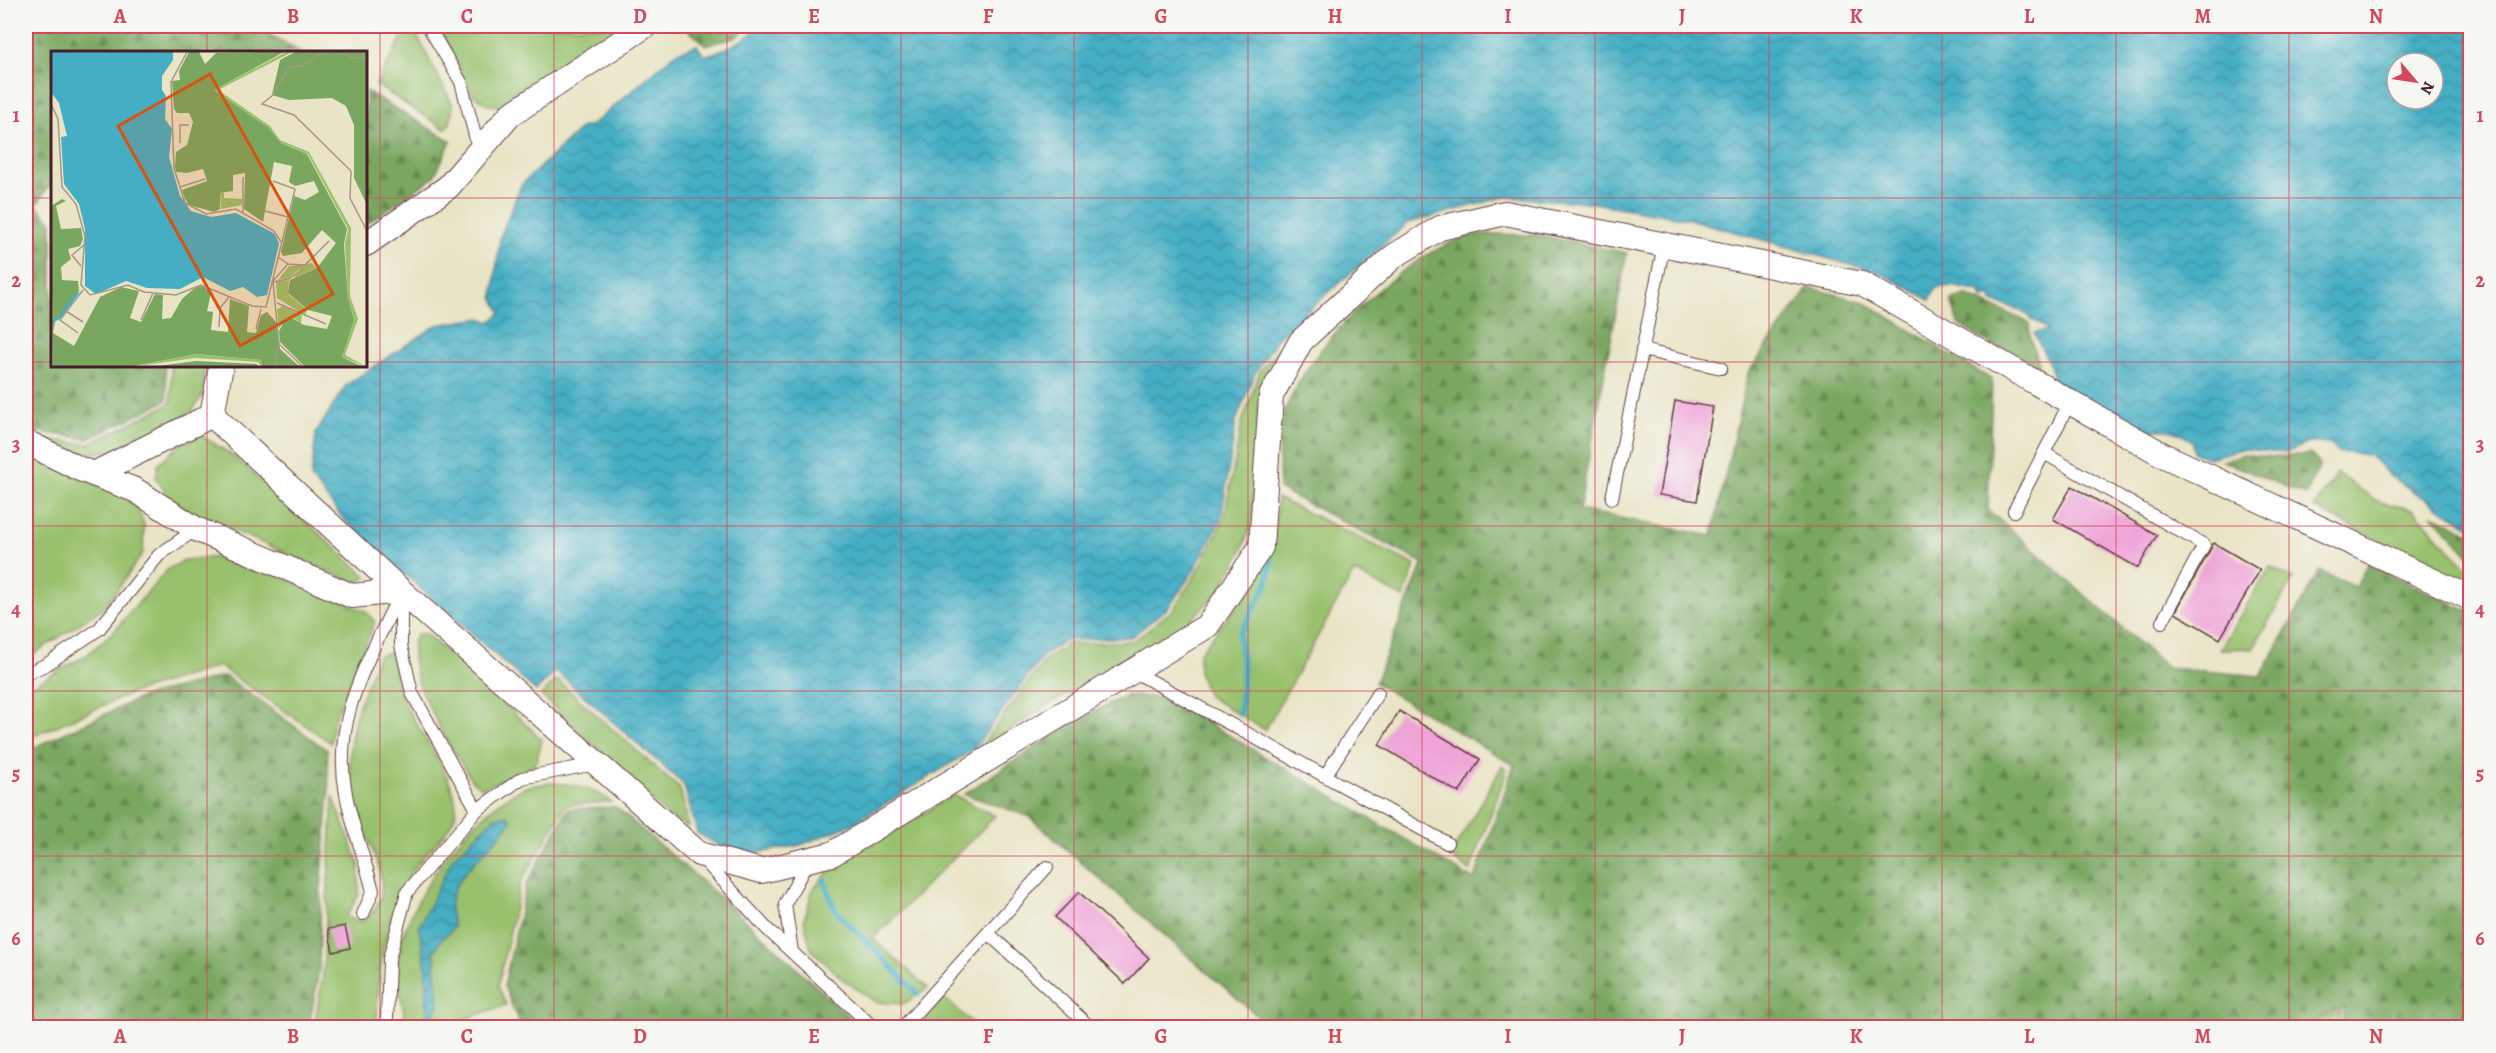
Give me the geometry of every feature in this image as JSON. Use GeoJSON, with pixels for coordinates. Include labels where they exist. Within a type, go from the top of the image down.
{"type":"FeatureCollection","features":[{"type":"Feature","properties":{"kind":"street"},"geometry":{"type":"LineString","coordinates":[[368,243],[448,187],[510,116],[645,26]]}},
{"type":"Feature","properties":{"kind":"street"},"geometry":{"type":"LineString","coordinates":[[212,414],[401,591],[699,854],[761,870],[832,854],[1135,672],[1207,626],[1261,547],[1271,396],[1301,341],[1394,256],[1440,228],[1505,213],[1862,284],[2165,456],[2470,598]]}},
{"type":"Feature","properties":{"kind":"street"},"geometry":{"type":"LineString","coordinates":[[212,414],[221,368]]}},
{"type":"Feature","properties":{"kind":"street"},"geometry":{"type":"LineString","coordinates":[[94,474],[212,414]]}},
{"type":"Feature","properties":{"kind":"street"},"geometry":{"type":"LineString","coordinates":[[26,442],[94,474],[135,489],[196,529],[352,596],[401,591]]}},
{"type":"Feature","properties":{"kind":"lane"},"geometry":{"type":"LineString","coordinates":[[428,26],[461,82],[479,152]]}},
{"type":"Feature","properties":{"kind":"lane"},"geometry":{"type":"LineString","coordinates":[[1612,498],[1664,245]]}},
{"type":"Feature","properties":{"kind":"lane"},"geometry":{"type":"LineString","coordinates":[[1642,350],[1721,368]]}},
{"type":"Feature","properties":{"kind":"lane"},"geometry":{"type":"LineString","coordinates":[[2014,511],[2070,402]]}},
{"type":"Feature","properties":{"kind":"lane"},"geometry":{"type":"LineString","coordinates":[[2044,453],[2204,545],[2162,622]]}},
{"type":"Feature","properties":{"kind":"lane"},"geometry":{"type":"LineString","coordinates":[[26,674],[47,664],[99,629],[159,555],[196,529]]}},
{"type":"Feature","properties":{"kind":"lane"},"geometry":{"type":"LineString","coordinates":[[401,591],[401,645],[412,693],[477,810]]}},
{"type":"Feature","properties":{"kind":"lane"},"geometry":{"type":"LineString","coordinates":[[363,914],[374,891],[346,795],[341,746],[350,701],[401,591]]}},
{"type":"Feature","properties":{"kind":"lane"},"geometry":{"type":"LineString","coordinates":[[1135,672],[1447,843]]}},
{"type":"Feature","properties":{"kind":"lane"},"geometry":{"type":"LineString","coordinates":[[1325,776],[1378,693]]}},
{"type":"Feature","properties":{"kind":"lane"},"geometry":{"type":"LineString","coordinates":[[390,1028],[387,1020],[389,959],[406,892],[477,810],[522,778],[595,764]]}},
{"type":"Feature","properties":{"kind":"lane"},"geometry":{"type":"LineString","coordinates":[[699,854],[767,929],[874,1028]]}},
{"type":"Feature","properties":{"kind":"lane"},"geometry":{"type":"LineString","coordinates":[[792,952],[785,904],[809,860]]}},
{"type":"Feature","properties":{"kind":"lane"},"geometry":{"type":"LineString","coordinates":[[902,1028],[1047,867]]}},
{"type":"Feature","properties":{"kind":"lane"},"geometry":{"type":"LineString","coordinates":[[988,933],[1091,1028]]}},
{"type":"Feature","properties":{"kind":"green space"},"geometry":{"type":"Polygon","coordinates":[[[26,26],[254,26],[298,51],[51,51],[51,183],[36,205],[51,221],[51,368],[165,368],[167,400],[89,439],[26,430],[26,26]]]}},
{"type":"Feature","properties":{"kind":"green space"},"geometry":{"type":"Polygon","coordinates":[[[408,26],[412,26],[453,105],[450,123],[445,129],[376,85],[408,26]]]}},
{"type":"Feature","properties":{"kind":"green space"},"geometry":{"type":"Polygon","coordinates":[[[442,26],[622,26],[504,106],[488,105],[472,94],[439,28],[442,26]]]}},
{"type":"Feature","properties":{"kind":"green space"},"geometry":{"type":"Polygon","coordinates":[[[684,26],[750,26],[735,38],[705,45],[684,26]]]}},
{"type":"Feature","properties":{"kind":"green space"},"geometry":{"type":"Polygon","coordinates":[[[368,92],[451,141],[434,177],[368,223],[368,92]]]}},
{"type":"Feature","properties":{"kind":"green space"},"geometry":{"type":"Polygon","coordinates":[[[1538,235],[1627,253],[1579,510],[1712,536],[1748,373],[1809,287],[1864,302],[1992,380],[1988,510],[2168,668],[2261,676],[2319,571],[2355,587],[2368,564],[2470,612],[2470,1027],[2343,1027],[2343,1007],[2298,1028],[1270,1027],[1028,816],[964,794],[1072,723],[1126,695],[1167,699],[1474,880],[1514,765],[1375,683],[1423,563],[1279,489],[1280,432],[1283,416],[1295,389],[1312,362],[1334,334],[1386,284],[1414,263],[1442,247],[1469,236],[1538,235]]]}},
{"type":"Feature","properties":{"kind":"green space"},"geometry":{"type":"Polygon","coordinates":[[[1965,295],[2030,323],[2030,336],[2040,374],[1959,325],[1951,301],[1965,295]]]}},
{"type":"Feature","properties":{"kind":"green space"},"geometry":{"type":"Polygon","coordinates":[[[1289,336],[1268,375],[1259,409],[1251,525],[1241,553],[1220,590],[1185,626],[1144,654],[1049,704],[976,753],[1045,660],[1067,644],[1133,641],[1173,610],[1199,569],[1224,519],[1242,422],[1260,371],[1289,336]]]}},
{"type":"Feature","properties":{"kind":"green space"},"geometry":{"type":"Polygon","coordinates":[[[171,368],[203,368],[204,393],[190,414],[116,450],[77,455],[39,439],[89,444],[171,403],[171,368]]]}},
{"type":"Feature","properties":{"kind":"green space"},"geometry":{"type":"Polygon","coordinates":[[[202,436],[235,457],[367,577],[355,583],[191,512],[169,498],[156,478],[158,464],[181,444],[202,436]]]}},
{"type":"Feature","properties":{"kind":"green space"},"geometry":{"type":"Polygon","coordinates":[[[26,454],[134,501],[144,524],[143,553],[105,607],[26,659],[26,454]]]}},
{"type":"Feature","properties":{"kind":"green space"},"geometry":{"type":"Polygon","coordinates":[[[2243,454],[2271,458],[2310,454],[2320,464],[2306,495],[2223,461],[2243,454]]]}},
{"type":"Feature","properties":{"kind":"green space"},"geometry":{"type":"Polygon","coordinates":[[[2337,473],[2377,501],[2414,510],[2470,572],[2470,585],[2314,508],[2337,473]]]}},
{"type":"Feature","properties":{"kind":"green space"},"geometry":{"type":"Polygon","coordinates":[[[1277,498],[1415,565],[1404,598],[1354,572],[1265,730],[1208,696],[1199,673],[1199,654],[1256,581],[1276,528],[1277,498]]]}},
{"type":"Feature","properties":{"kind":"green space"},"geometry":{"type":"Polygon","coordinates":[[[2432,514],[2470,533],[2470,556],[2432,514]]]}},
{"type":"Feature","properties":{"kind":"green space"},"geometry":{"type":"Polygon","coordinates":[[[231,556],[365,611],[375,622],[333,723],[331,743],[219,666],[132,693],[26,739],[26,689],[87,655],[115,630],[168,569],[185,560],[231,556]]]}},
{"type":"Feature","properties":{"kind":"green space"},"geometry":{"type":"Polygon","coordinates":[[[2270,567],[2293,579],[2253,648],[2220,649],[2270,567]]]}},
{"type":"Feature","properties":{"kind":"green space"},"geometry":{"type":"Polygon","coordinates":[[[416,634],[425,634],[468,669],[542,740],[535,766],[482,788],[472,781],[441,730],[421,689],[415,669],[413,650],[416,634]]]}},
{"type":"Feature","properties":{"kind":"green space"},"geometry":{"type":"Polygon","coordinates":[[[390,652],[403,700],[448,779],[456,806],[455,814],[446,832],[411,873],[394,910],[381,966],[377,1027],[314,1028],[323,974],[333,796],[359,864],[359,894],[346,917],[361,922],[374,910],[380,897],[382,883],[379,867],[355,801],[350,775],[350,757],[355,718],[363,693],[378,656],[390,652]]]}},
{"type":"Feature","properties":{"kind":"green space"},"geometry":{"type":"Polygon","coordinates":[[[225,676],[327,750],[329,795],[321,888],[319,970],[309,1027],[26,1027],[26,751],[142,697],[225,676]]]}},
{"type":"Feature","properties":{"kind":"green space"},"geometry":{"type":"Polygon","coordinates":[[[557,680],[680,789],[689,827],[669,817],[541,695],[557,680]]]}},
{"type":"Feature","properties":{"kind":"green space"},"geometry":{"type":"Polygon","coordinates":[[[1502,766],[1507,770],[1470,871],[1450,856],[1502,766]]]}},
{"type":"Feature","properties":{"kind":"green space"},"geometry":{"type":"Polygon","coordinates":[[[553,783],[584,788],[598,793],[611,802],[566,805],[520,884],[498,986],[506,1005],[440,1027],[407,1027],[398,978],[399,950],[406,928],[430,880],[465,834],[505,799],[526,787],[553,783]]]}},
{"type":"Feature","properties":{"kind":"green space"},"geometry":{"type":"Polygon","coordinates":[[[954,795],[995,816],[873,939],[928,988],[903,1004],[876,1002],[841,978],[811,949],[804,920],[813,889],[833,867],[954,795]]]}},
{"type":"Feature","properties":{"kind":"green space"},"geometry":{"type":"Polygon","coordinates":[[[616,807],[729,905],[860,1027],[521,1027],[504,986],[526,885],[568,809],[616,807]]]}},
{"type":"Feature","properties":{"kind":"green space"},"geometry":{"type":"Polygon","coordinates":[[[944,998],[977,1027],[922,1027],[927,1016],[944,998]]]}},
{"type":"Feature","properties":{"kind":"green space"},"geometry":{"type":"Polygon","coordinates":[[[2340,1011],[2339,1027],[2305,1027],[2340,1011]]]}},
{"type":"Feature","properties":{"kind":"water"},"geometry":{"type":"Polygon","coordinates":[[[759,26],[2470,26],[2470,527],[2391,477],[2370,455],[2338,452],[2329,443],[2308,443],[2286,453],[2241,449],[2209,458],[2194,453],[2192,441],[2181,434],[2166,430],[2148,431],[2053,383],[2051,367],[2034,333],[2048,330],[2018,309],[1993,302],[1990,296],[1982,298],[1980,292],[1953,286],[1936,288],[1930,300],[1883,274],[1689,219],[1587,202],[1504,197],[1408,223],[1279,336],[1255,373],[1236,421],[1221,519],[1196,567],[1169,607],[1131,637],[1065,640],[1043,656],[973,750],[852,824],[801,845],[758,853],[720,846],[697,833],[684,785],[556,671],[536,691],[345,521],[311,478],[316,433],[346,385],[437,325],[481,318],[490,322],[501,313],[493,297],[500,238],[521,185],[581,128],[592,125],[676,53],[697,45],[704,56],[734,45],[759,26]]]}},
{"type":"Feature","properties":{"kind":"water"},"geometry":{"type":"Polygon","coordinates":[[[508,815],[511,820],[504,830],[467,870],[453,892],[450,907],[454,927],[440,941],[434,952],[439,1005],[424,1027],[414,1027],[427,1014],[427,972],[419,927],[452,859],[495,817],[508,815]]]}},
{"type":"Feature","properties":{"kind":"building"},"geometry":{"type":"Polygon","coordinates":[[[1675,401],[1713,407],[1697,501],[1659,495],[1675,401]]]}},
{"type":"Feature","properties":{"kind":"building"},"geometry":{"type":"Polygon","coordinates":[[[2072,486],[2157,535],[2138,568],[2053,519],[2072,486]]]}},
{"type":"Feature","properties":{"kind":"building"},"geometry":{"type":"Polygon","coordinates":[[[2214,543],[2260,570],[2220,639],[2175,613],[2214,543]]]}},
{"type":"Feature","properties":{"kind":"building"},"geometry":{"type":"Polygon","coordinates":[[[1399,711],[1480,759],[1459,793],[1379,745],[1399,711]]]}},
{"type":"Feature","properties":{"kind":"building"},"geometry":{"type":"Polygon","coordinates":[[[1079,892],[1149,958],[1125,984],[1055,917],[1079,892]]]}},
{"type":"Feature","properties":{"kind":"building"},"geometry":{"type":"Polygon","coordinates":[[[345,926],[350,948],[333,952],[328,929],[345,926]]]}},
{"type":"Feature","properties":{"kind":"waterway"},"geometry":{"type":"LineString","coordinates":[[1240,714],[1243,668],[1239,635],[1267,585],[1271,562],[1268,549]]}},
{"type":"Feature","properties":{"kind":"waterway"},"geometry":{"type":"LineString","coordinates":[[824,880],[835,910],[918,994]]}}]}
